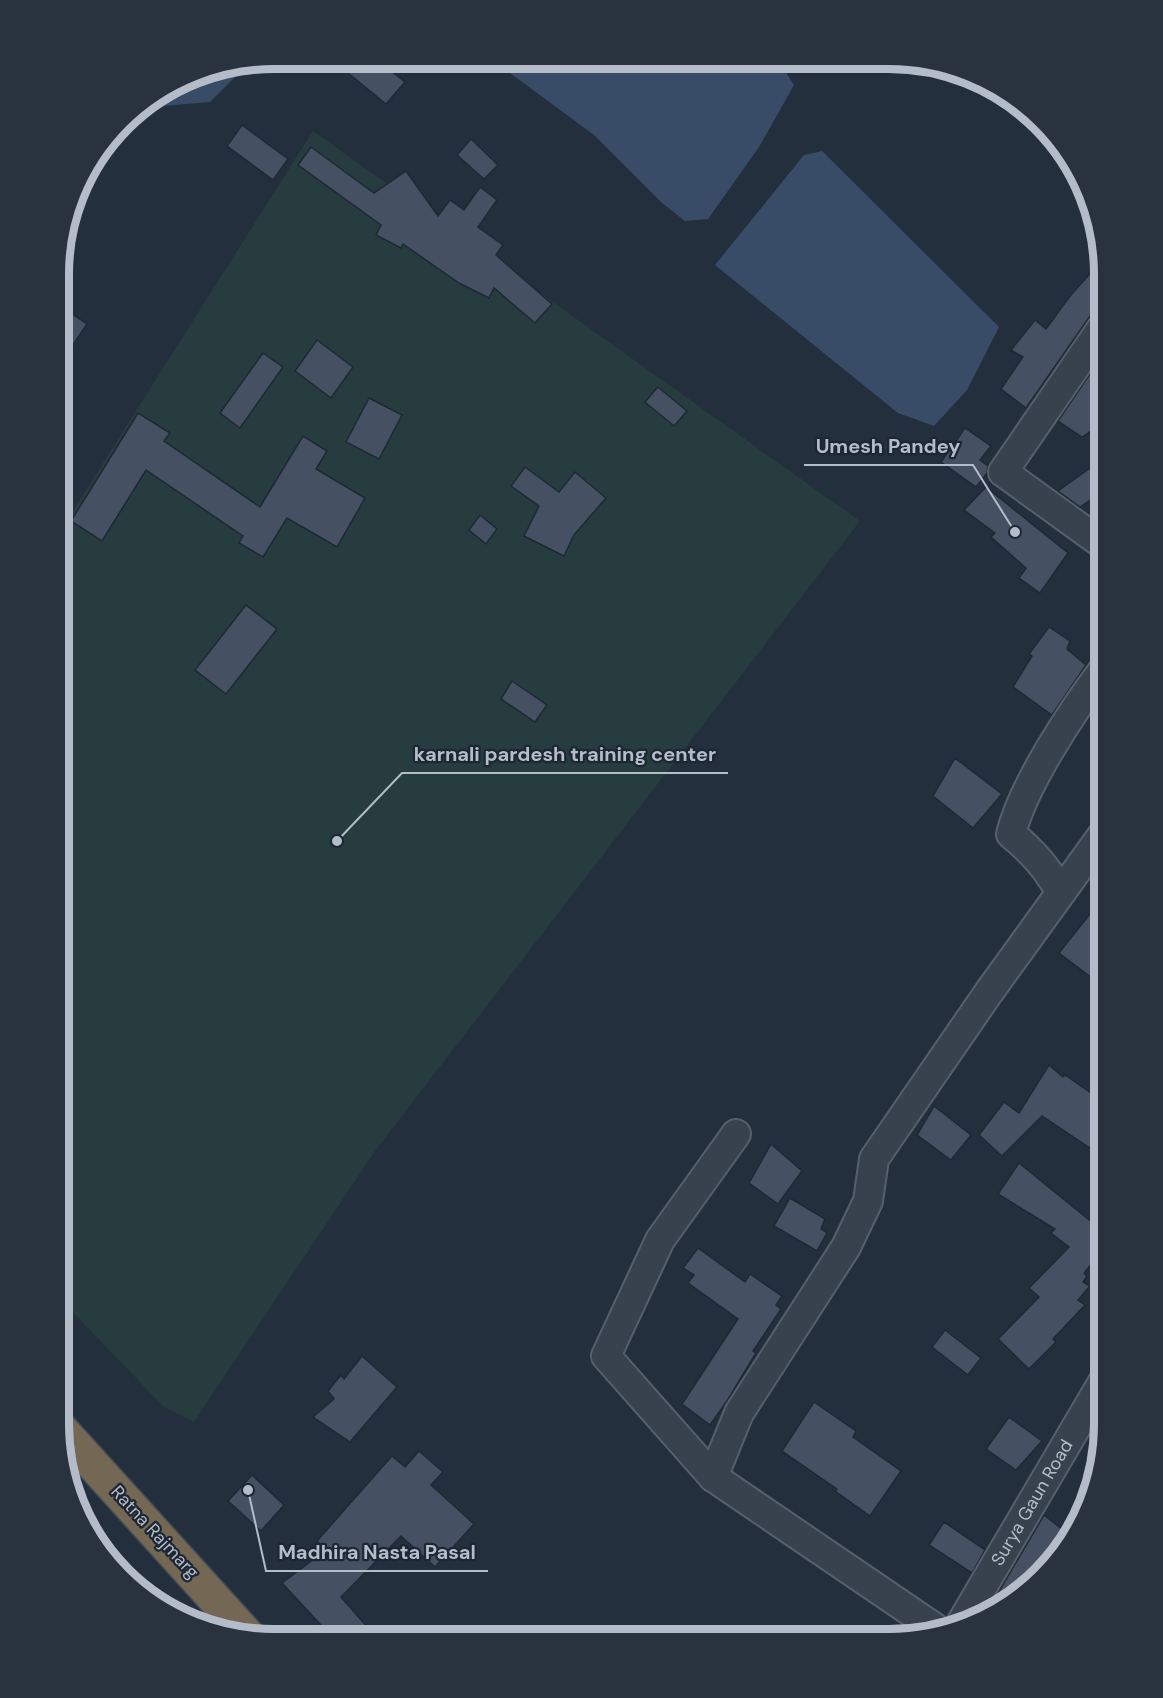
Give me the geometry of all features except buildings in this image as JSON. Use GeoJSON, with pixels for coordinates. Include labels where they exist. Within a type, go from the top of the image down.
{"type":"FeatureCollection","features":[{"type":"Feature","properties":{"kind":"highway","name":"Ratna Rajmarg"},"geometry":{"type":"LineString","coordinates":[[69,1438],[239,1626]]}},
{"type":"Feature","properties":{"kind":"street"},"geometry":{"type":"LineString","coordinates":[[1094,340],[1003,472],[1094,538]]}},
{"type":"Feature","properties":{"kind":"street"},"geometry":{"type":"LineString","coordinates":[[1060,892],[1034,853],[1011,834],[1017,811],[1080,700],[1094,682]]}},
{"type":"Feature","properties":{"kind":"street"},"geometry":{"type":"LineString","coordinates":[[713,1477],[739,1413],[846,1247],[868,1202],[874,1159],[1094,846]]}},
{"type":"Feature","properties":{"kind":"street"},"geometry":{"type":"LineString","coordinates":[[736,1134],[660,1240],[606,1356],[713,1477],[930,1624]]}},
{"type":"Feature","properties":{"kind":"street","name":"Surya Gaun Road"},"geometry":{"type":"LineString","coordinates":[[967,1613],[1094,1397]]}},
{"type":"Feature","properties":{"kind":"green space"},"geometry":{"type":"Polygon","coordinates":[[[313,131],[860,521],[375,1151],[194,1422],[164,1407],[69,1308],[69,517],[313,131]]]}},
{"type":"Feature","properties":{"kind":"water"},"geometry":{"type":"Polygon","coordinates":[[[505,69],[784,69],[794,85],[759,147],[708,219],[685,221],[661,202],[594,135],[505,69]]]}},
{"type":"Feature","properties":{"kind":"water"},"geometry":{"type":"Polygon","coordinates":[[[240,72],[210,102],[157,106],[183,90],[208,80],[240,72]]]}},
{"type":"Feature","properties":{"kind":"water"},"geometry":{"type":"Polygon","coordinates":[[[822,151],[999,327],[967,390],[934,426],[898,413],[715,265],[804,155],[822,151]]]}},
{"type":"Feature","properties":{"kind":"place","name":"Umesh Pandey"},"geometry":{"type":"Point","coordinates":[1015,532]}},
{"type":"Feature","properties":{"kind":"place","name":"karnali pardesh training center"},"geometry":{"type":"Point","coordinates":[337,841]}},
{"type":"Feature","properties":{"kind":"place","name":"Madhira Nasta Pasal"},"geometry":{"type":"Point","coordinates":[248,1490]}}]}
